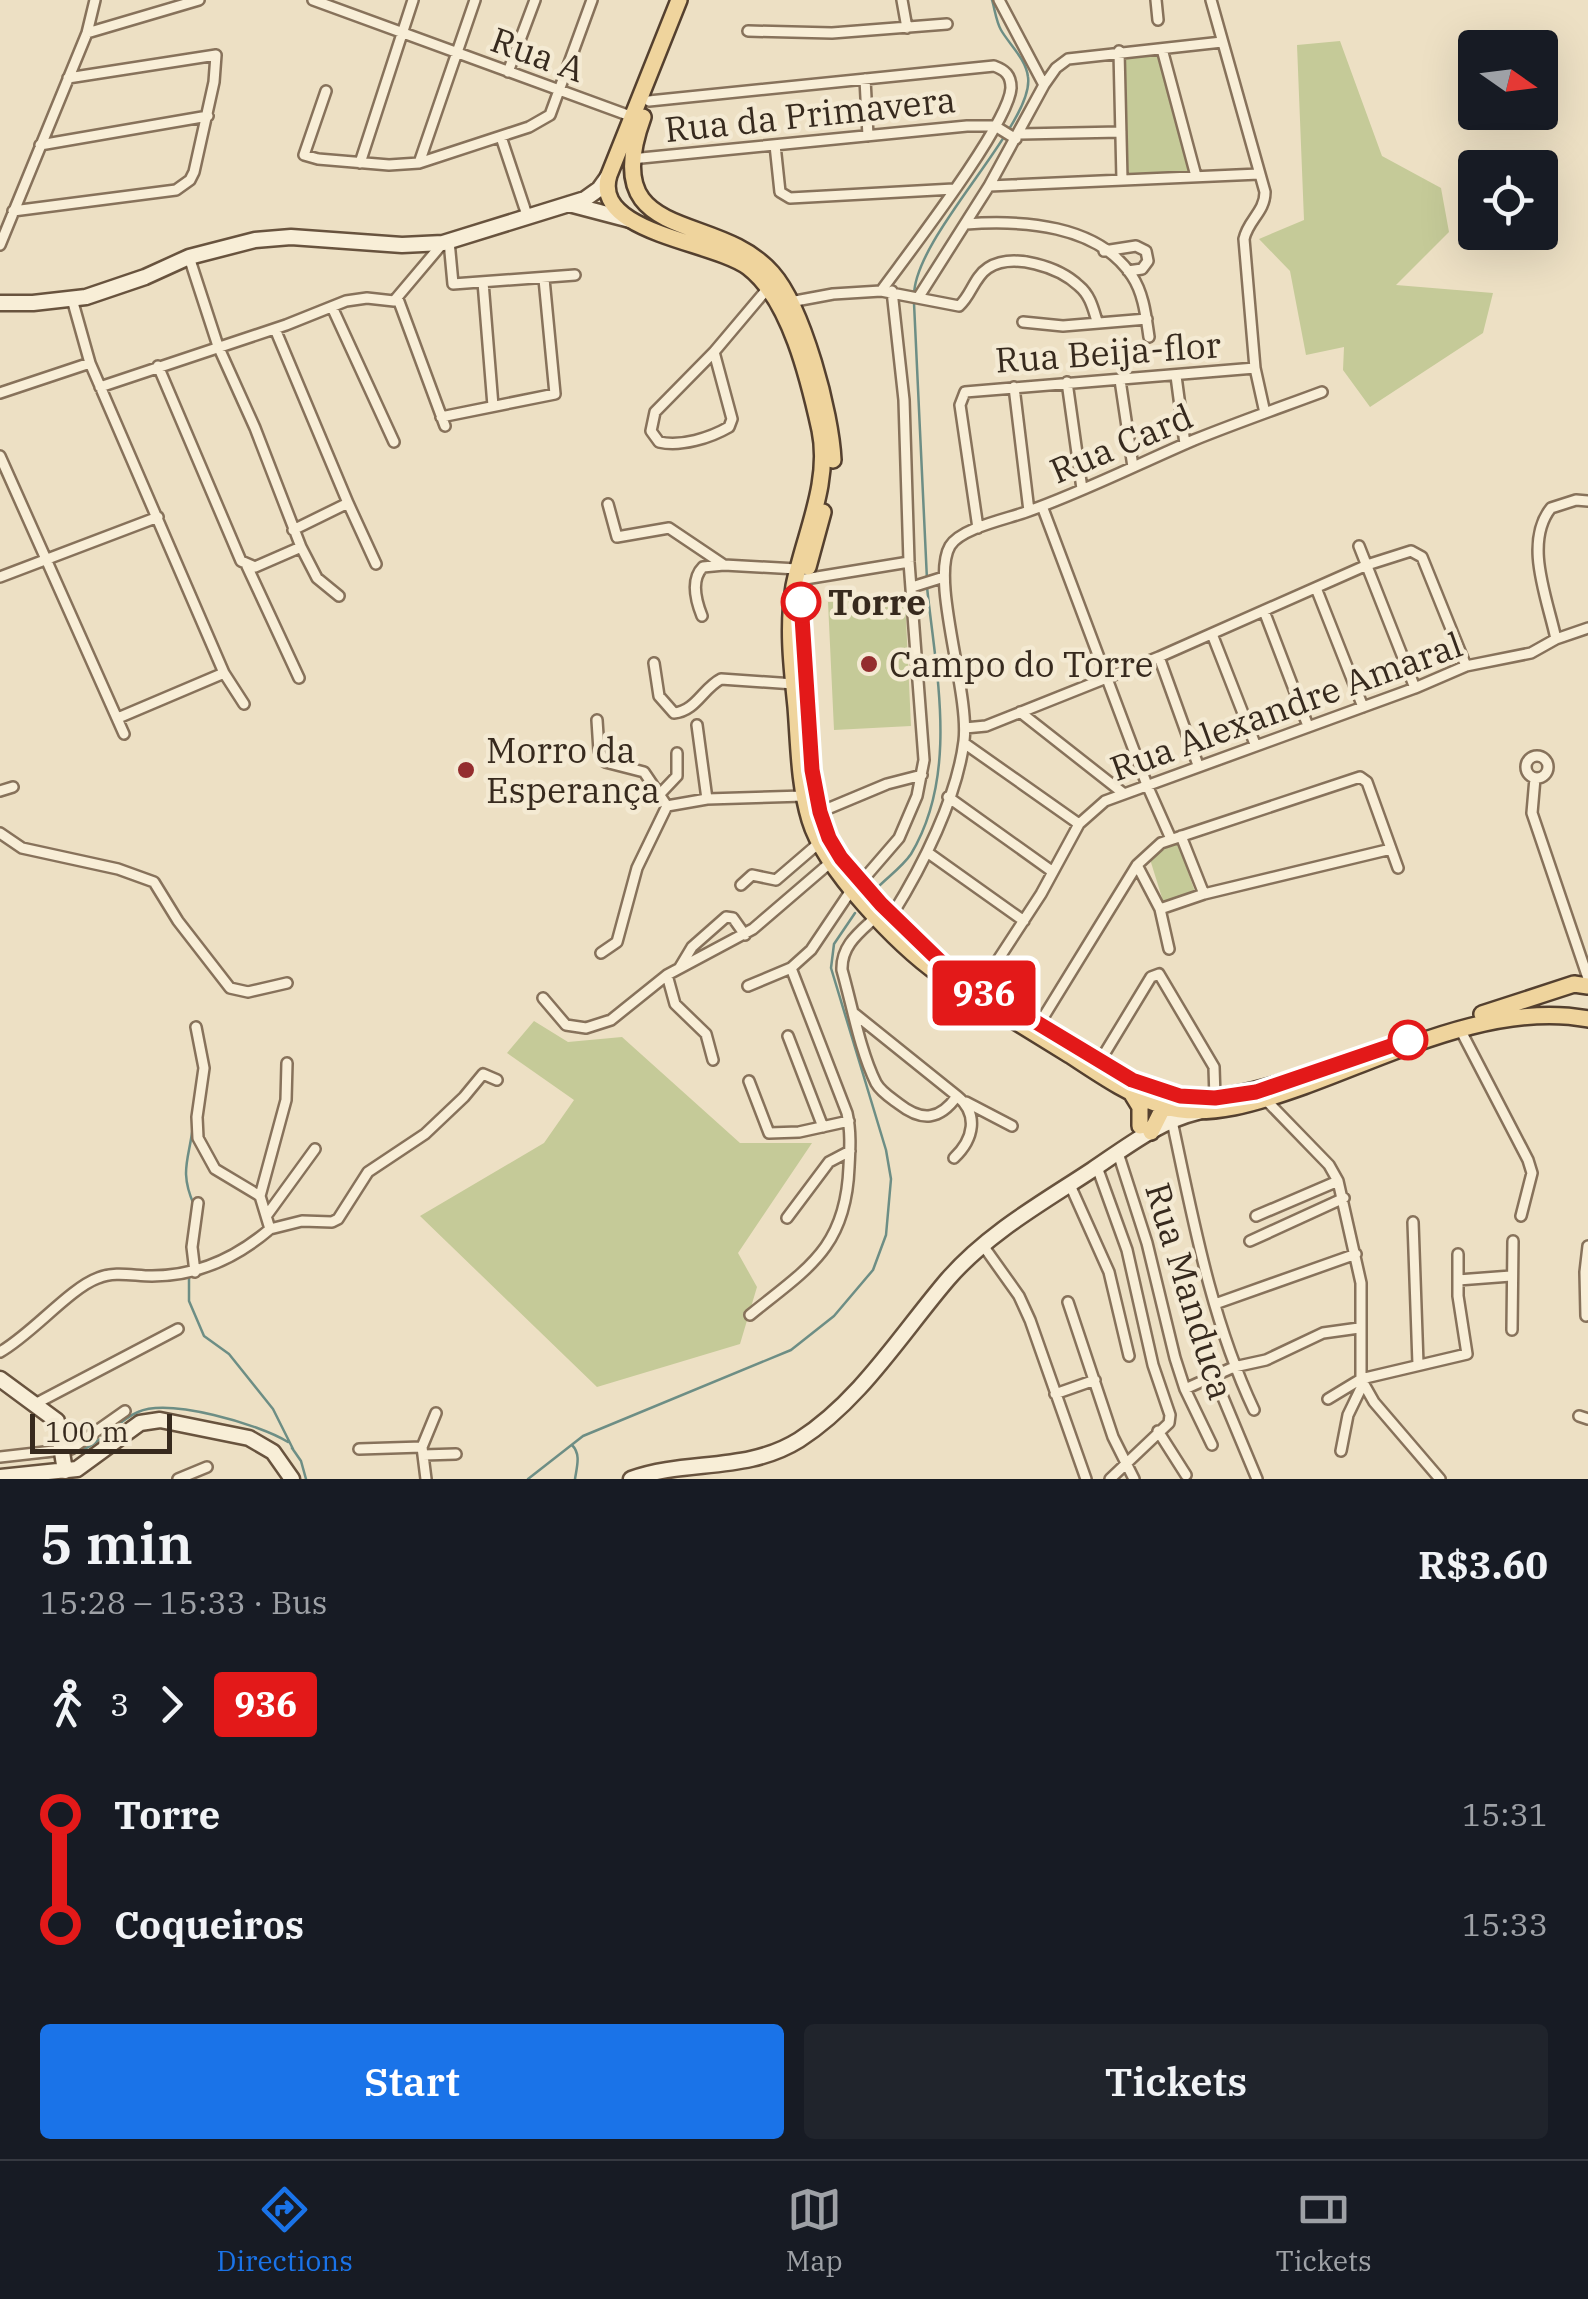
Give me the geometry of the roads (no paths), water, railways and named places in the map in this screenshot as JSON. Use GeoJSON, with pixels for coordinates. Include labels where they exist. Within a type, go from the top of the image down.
{"type":"FeatureCollection","features":[{"type":"Feature","properties":{"kind":"main road"},"geometry":{"type":"LineString","coordinates":[[678,0],[607,190],[611,204],[630,220],[721,252],[747,266],[768,288],[790,332],[813,402],[823,454],[791,627],[794,684],[804,796],[819,842],[832,862],[936,959],[979,990],[1151,1089],[1214,1103],[1579,984]]}},
{"type":"Feature","properties":{"kind":"main road"},"geometry":{"type":"LineString","coordinates":[[689,0],[650,101],[631,168],[647,205],[670,221],[752,255],[773,274],[790,302],[818,380],[833,450],[830,482],[801,574],[812,770],[820,812],[829,838],[871,901],[920,959],[940,976],[1132,1094],[1162,1106],[1266,1100],[1506,1018],[1557,1014],[1588,1019]]}},
{"type":"Feature","properties":{"kind":"main road"},"geometry":{"type":"LineString","coordinates":[[610,175],[631,168]]}},
{"type":"Feature","properties":{"kind":"main road"},"geometry":{"type":"LineString","coordinates":[[630,220],[642,214],[647,205]]}},
{"type":"Feature","properties":{"kind":"main road"},"geometry":{"type":"LineString","coordinates":[[1557,1014],[1554,1002],[1579,984]]}},
{"type":"Feature","properties":{"kind":"main road"},"geometry":{"type":"LineString","coordinates":[[1151,1089],[1162,1106]]}},
{"type":"Feature","properties":{"kind":"main road"},"geometry":{"type":"LineString","coordinates":[[1132,1094],[1145,1129]]}},
{"type":"Feature","properties":{"kind":"main road"},"geometry":{"type":"LineString","coordinates":[[1145,1129],[1162,1106]]}},
{"type":"Feature","properties":{"kind":"street"},"geometry":{"type":"LineString","coordinates":[[0,244],[86,32],[95,0]]}},
{"type":"Feature","properties":{"kind":"street"},"geometry":{"type":"LineString","coordinates":[[86,32],[199,0]]}},
{"type":"Feature","properties":{"kind":"street","name":"Rua A"},"geometry":{"type":"LineString","coordinates":[[313,0],[633,118]]}},
{"type":"Feature","properties":{"kind":"street"},"geometry":{"type":"LineString","coordinates":[[360,163],[412,0]]}},
{"type":"Feature","properties":{"kind":"street"},"geometry":{"type":"LineString","coordinates":[[419,164],[475,0]]}},
{"type":"Feature","properties":{"kind":"street"},"geometry":{"type":"LineString","coordinates":[[508,72],[535,0]]}},
{"type":"Feature","properties":{"kind":"street"},"geometry":{"type":"LineString","coordinates":[[326,92],[304,156],[360,163],[419,164],[500,137],[550,115],[592,0]]}},
{"type":"Feature","properties":{"kind":"street"},"geometry":{"type":"LineString","coordinates":[[902,0],[907,28]]}},
{"type":"Feature","properties":{"kind":"street"},"geometry":{"type":"LineString","coordinates":[[999,0],[1044,86]]}},
{"type":"Feature","properties":{"kind":"street"},"geometry":{"type":"LineString","coordinates":[[1156,0],[1158,20]]}},
{"type":"Feature","properties":{"kind":"street"},"geometry":{"type":"LineString","coordinates":[[1211,0],[1265,192],[1264,204],[1248,224],[1244,238],[1255,368],[1265,414]]}},
{"type":"Feature","properties":{"kind":"street"},"geometry":{"type":"LineString","coordinates":[[748,31],[832,33],[948,24]]}},
{"type":"Feature","properties":{"kind":"street"},"geometry":{"type":"LineString","coordinates":[[917,297],[966,224],[1056,68],[1068,59],[1119,51],[1222,42]]}},
{"type":"Feature","properties":{"kind":"street"},"geometry":{"type":"LineString","coordinates":[[1162,49],[1196,176]]}},
{"type":"Feature","properties":{"kind":"street"},"geometry":{"type":"LineString","coordinates":[[1119,51],[1122,180]]}},
{"type":"Feature","properties":{"kind":"street"},"geometry":{"type":"LineString","coordinates":[[14,211],[176,190],[194,172],[217,63],[212,53],[68,78]]}},
{"type":"Feature","properties":{"kind":"street"},"geometry":{"type":"LineString","coordinates":[[650,101],[994,66],[1008,74],[1011,89],[997,127],[887,291],[904,400],[909,562],[917,585],[924,733],[922,775],[899,838],[842,961],[876,1082],[912,1113],[928,1118],[960,1098]]}},
{"type":"Feature","properties":{"kind":"street"},"geometry":{"type":"LineString","coordinates":[[865,79],[868,136]]}},
{"type":"Feature","properties":{"kind":"street"},"geometry":{"type":"LineString","coordinates":[[40,145],[208,116]]}},
{"type":"Feature","properties":{"kind":"street","name":"Rua da Primavera"},"geometry":{"type":"LineString","coordinates":[[631,168],[775,146],[967,126],[997,127]]}},
{"type":"Feature","properties":{"kind":"street"},"geometry":{"type":"LineString","coordinates":[[997,127],[1015,136],[1121,132]]}},
{"type":"Feature","properties":{"kind":"street"},"geometry":{"type":"LineString","coordinates":[[500,137],[527,215]]}},
{"type":"Feature","properties":{"kind":"street"},"geometry":{"type":"LineString","coordinates":[[775,146],[780,192],[793,199],[954,188]]}},
{"type":"Feature","properties":{"kind":"street"},"geometry":{"type":"LineString","coordinates":[[989,186],[1259,174]]}},
{"type":"Feature","properties":{"kind":"street"},"geometry":{"type":"LineString","coordinates":[[0,303],[72,299],[114,289],[189,256],[274,237],[340,238],[402,245],[446,242],[569,204],[591,195],[610,175]]}},
{"type":"Feature","properties":{"kind":"street"},"geometry":{"type":"LineString","coordinates":[[569,204],[630,220]]}},
{"type":"Feature","properties":{"kind":"street"},"geometry":{"type":"LineString","coordinates":[[966,224],[1030,222],[1058,228],[1104,251],[1128,272],[1140,294],[1149,338]]}},
{"type":"Feature","properties":{"kind":"street"},"geometry":{"type":"LineString","coordinates":[[446,242],[453,284],[575,275]]}},
{"type":"Feature","properties":{"kind":"street"},"geometry":{"type":"LineString","coordinates":[[100,386],[356,299],[398,299],[446,242]]}},
{"type":"Feature","properties":{"kind":"street"},"geometry":{"type":"LineString","coordinates":[[1104,251],[1136,246],[1146,250],[1148,261],[1142,270],[1128,272]]}},
{"type":"Feature","properties":{"kind":"street"},"geometry":{"type":"LineString","coordinates":[[189,256],[218,346],[255,428],[300,547],[317,578],[338,596]]}},
{"type":"Feature","properties":{"kind":"street"},"geometry":{"type":"LineString","coordinates":[[790,302],[833,294],[887,291],[953,306],[966,300],[989,268],[1002,262],[1025,262],[1082,288],[1097,321]]}},
{"type":"Feature","properties":{"kind":"street"},"geometry":{"type":"LineString","coordinates":[[398,299],[443,421],[554,394],[544,278]]}},
{"type":"Feature","properties":{"kind":"street"},"geometry":{"type":"LineString","coordinates":[[483,282],[493,406]]}},
{"type":"Feature","properties":{"kind":"street"},"geometry":{"type":"LineString","coordinates":[[714,352],[732,418],[726,429],[709,436],[659,442],[651,431],[655,412],[714,352],[768,288]]}},
{"type":"Feature","properties":{"kind":"street"},"geometry":{"type":"LineString","coordinates":[[72,299],[90,363],[224,673],[244,704]]}},
{"type":"Feature","properties":{"kind":"street"},"geometry":{"type":"LineString","coordinates":[[332,307],[394,442]]}},
{"type":"Feature","properties":{"kind":"street"},"geometry":{"type":"LineString","coordinates":[[1023,322],[1063,326],[1146,319]]}},
{"type":"Feature","properties":{"kind":"street"},"geometry":{"type":"LineString","coordinates":[[276,329],[376,564]]}},
{"type":"Feature","properties":{"kind":"street"},"geometry":{"type":"LineString","coordinates":[[0,394],[90,363]]}},
{"type":"Feature","properties":{"kind":"street"},"geometry":{"type":"LineString","coordinates":[[158,366],[241,562],[247,566],[299,678]]}},
{"type":"Feature","properties":{"kind":"street","name":"Rua Beija-flor"},"geometry":{"type":"LineString","coordinates":[[978,528],[960,405],[965,392],[1255,368]]}},
{"type":"Feature","properties":{"kind":"street"},"geometry":{"type":"LineString","coordinates":[[1176,376],[1185,444]]}},
{"type":"Feature","properties":{"kind":"street"},"geometry":{"type":"LineString","coordinates":[[1120,380],[1133,467]]}},
{"type":"Feature","properties":{"kind":"street"},"geometry":{"type":"LineString","coordinates":[[1067,382],[1082,489]]}},
{"type":"Feature","properties":{"kind":"street"},"geometry":{"type":"LineString","coordinates":[[1014,387],[1029,512]]}},
{"type":"Feature","properties":{"kind":"street","name":"Rua Card"},"geometry":{"type":"LineString","coordinates":[[941,578],[948,551],[957,538],[1322,392]]}},
{"type":"Feature","properties":{"kind":"street"},"geometry":{"type":"LineString","coordinates":[[0,456],[124,734]]}},
{"type":"Feature","properties":{"kind":"street"},"geometry":{"type":"LineString","coordinates":[[1556,639],[1537,549],[1538,532],[1550,508],[1576,500],[1588,501]]}},
{"type":"Feature","properties":{"kind":"street"},"geometry":{"type":"LineString","coordinates":[[293,530],[348,503]]}},
{"type":"Feature","properties":{"kind":"street"},"geometry":{"type":"LineString","coordinates":[[608,504],[616,537],[664,528],[674,530],[724,566]]}},
{"type":"Feature","properties":{"kind":"street"},"geometry":{"type":"LineString","coordinates":[[1042,506],[1147,785],[1204,894]]}},
{"type":"Feature","properties":{"kind":"street"},"geometry":{"type":"LineString","coordinates":[[0,577],[158,517]]}},
{"type":"Feature","properties":{"kind":"street"},"geometry":{"type":"LineString","coordinates":[[1359,546],[1415,688]]}},
{"type":"Feature","properties":{"kind":"street"},"geometry":{"type":"LineString","coordinates":[[247,566],[263,564],[300,547]]}},
{"type":"Feature","properties":{"kind":"street"},"geometry":{"type":"LineString","coordinates":[[965,728],[986,726],[1159,657],[1367,565],[1411,550],[1422,557],[1466,666]]}},
{"type":"Feature","properties":{"kind":"street"},"geometry":{"type":"LineString","coordinates":[[702,616],[696,598],[697,574],[703,567],[801,574],[909,562]]}},
{"type":"Feature","properties":{"kind":"street"},"geometry":{"type":"LineString","coordinates":[[748,986],[791,968],[927,852],[948,797],[965,728],[941,578],[917,585]]}},
{"type":"Feature","properties":{"kind":"street"},"geometry":{"type":"LineString","coordinates":[[1316,588],[1364,706]]}},
{"type":"Feature","properties":{"kind":"street"},"geometry":{"type":"LineString","coordinates":[[1264,611],[1308,726]]}},
{"type":"Feature","properties":{"kind":"street","name":"Rua Alexandre Amaral"},"geometry":{"type":"LineString","coordinates":[[979,990],[1080,824],[1096,807],[1123,793],[1466,666],[1521,656],[1588,628]]}},
{"type":"Feature","properties":{"kind":"street"},"geometry":{"type":"LineString","coordinates":[[1212,634],[1255,744]]}},
{"type":"Feature","properties":{"kind":"street"},"geometry":{"type":"LineString","coordinates":[[1159,657],[1198,765]]}},
{"type":"Feature","properties":{"kind":"street"},"geometry":{"type":"LineString","coordinates":[[654,663],[659,696],[674,713],[683,712],[721,679],[794,684]]}},
{"type":"Feature","properties":{"kind":"street"},"geometry":{"type":"LineString","coordinates":[[118,718],[224,673]]}},
{"type":"Feature","properties":{"kind":"street"},"geometry":{"type":"LineString","coordinates":[[1020,712],[1123,793]]}},
{"type":"Feature","properties":{"kind":"street"},"geometry":{"type":"LineString","coordinates":[[597,720],[599,751],[605,762],[640,770],[667,806]]}},
{"type":"Feature","properties":{"kind":"street"},"geometry":{"type":"LineString","coordinates":[[696,724],[707,799]]}},
{"type":"Feature","properties":{"kind":"street"},"geometry":{"type":"LineString","coordinates":[[964,743],[1080,824]]}},
{"type":"Feature","properties":{"kind":"street"},"geometry":{"type":"LineString","coordinates":[[659,795],[676,776],[678,754]]}},
{"type":"Feature","properties":{"kind":"street"},"geometry":{"type":"LineString","coordinates":[[820,812],[887,784],[922,775]]}},
{"type":"Feature","properties":{"kind":"street"},"geometry":{"type":"LineString","coordinates":[[1038,1026],[1137,864],[1150,851],[1176,838],[1355,777],[1368,782],[1398,868]]}},
{"type":"Feature","properties":{"kind":"street"},"geometry":{"type":"LineString","coordinates":[[1535,778],[1532,813],[1579,984]]}},
{"type":"Feature","properties":{"kind":"street"},"geometry":{"type":"LineString","coordinates":[[0,791],[12,787]]}},
{"type":"Feature","properties":{"kind":"street"},"geometry":{"type":"LineString","coordinates":[[667,806],[707,799],[804,796]]}},
{"type":"Feature","properties":{"kind":"street"},"geometry":{"type":"LineString","coordinates":[[948,797],[1053,872]]}},
{"type":"Feature","properties":{"kind":"street"},"geometry":{"type":"LineString","coordinates":[[601,953],[617,942],[637,868],[667,806]]}},
{"type":"Feature","properties":{"kind":"street"},"geometry":{"type":"LineString","coordinates":[[0,833],[22,848],[154,882],[178,921],[230,988],[248,992],[288,982]]}},
{"type":"Feature","properties":{"kind":"street"},"geometry":{"type":"LineString","coordinates":[[741,884],[752,875],[774,881],[819,842]]}},
{"type":"Feature","properties":{"kind":"street"},"geometry":{"type":"LineString","coordinates":[[1160,909],[1204,894],[1390,849]]}},
{"type":"Feature","properties":{"kind":"street"},"geometry":{"type":"LineString","coordinates":[[927,852],[1024,921]]}},
{"type":"Feature","properties":{"kind":"street"},"geometry":{"type":"LineString","coordinates":[[544,998],[558,1019],[574,1027],[586,1028],[611,1020],[667,975],[745,934],[786,904],[832,862]]}},
{"type":"Feature","properties":{"kind":"street"},"geometry":{"type":"LineString","coordinates":[[1137,864],[1160,909],[1169,948]]}},
{"type":"Feature","properties":{"kind":"street"},"geometry":{"type":"LineString","coordinates":[[680,967],[692,947],[726,917],[733,918],[745,934]]}},
{"type":"Feature","properties":{"kind":"street"},"geometry":{"type":"LineString","coordinates":[[750,1315],[814,1262],[838,1228],[848,1196],[849,1121],[791,968]]}},
{"type":"Feature","properties":{"kind":"street"},"geometry":{"type":"LineString","coordinates":[[630,1479],[661,1471],[740,1464],[798,1440],[820,1425],[865,1380],[982,1244],[1120,1151],[1145,1129],[1214,1103],[1214,1068],[1160,974],[1151,977],[1100,1060]]}},
{"type":"Feature","properties":{"kind":"street"},"geometry":{"type":"LineString","coordinates":[[667,975],[675,1004],[706,1034],[713,1060]]}},
{"type":"Feature","properties":{"kind":"street"},"geometry":{"type":"LineString","coordinates":[[855,1014],[960,1098],[1012,1126]]}},
{"type":"Feature","properties":{"kind":"street"},"geometry":{"type":"LineString","coordinates":[[196,1027],[204,1068],[197,1116],[201,1145],[215,1170],[260,1196]]}},
{"type":"Feature","properties":{"kind":"street"},"geometry":{"type":"LineString","coordinates":[[1461,1031],[1528,1160],[1532,1173],[1520,1216]]}},
{"type":"Feature","properties":{"kind":"street"},"geometry":{"type":"LineString","coordinates":[[788,1036],[823,1127]]}},
{"type":"Feature","properties":{"kind":"street"},"geometry":{"type":"LineString","coordinates":[[270,1228],[260,1196],[286,1100],[286,1064]]}},
{"type":"Feature","properties":{"kind":"street"},"geometry":{"type":"LineString","coordinates":[[0,1352],[101,1276],[194,1272],[244,1248],[270,1228],[338,1219],[368,1172],[425,1134],[483,1074],[497,1080]]}},
{"type":"Feature","properties":{"kind":"street"},"geometry":{"type":"LineString","coordinates":[[749,1080],[768,1133],[849,1121]]}},
{"type":"Feature","properties":{"kind":"street"},"geometry":{"type":"LineString","coordinates":[[1162,1106],[1180,1096]]}},
{"type":"Feature","properties":{"kind":"street"},"geometry":{"type":"LineString","coordinates":[[954,1158],[965,1145],[972,1126],[972,1116],[960,1098]]}},
{"type":"Feature","properties":{"kind":"street"},"geometry":{"type":"LineString","coordinates":[[1266,1100],[1329,1165],[1338,1181],[1362,1295],[1358,1328],[1362,1382],[1374,1402],[1440,1479]]}},
{"type":"Feature","properties":{"kind":"street"},"geometry":{"type":"LineString","coordinates":[[1172,1121],[1214,1304],[1234,1367],[1254,1410]]}},
{"type":"Feature","properties":{"kind":"street"},"geometry":{"type":"LineString","coordinates":[[267,1215],[315,1150]]}},
{"type":"Feature","properties":{"kind":"street"},"geometry":{"type":"LineString","coordinates":[[788,1218],[829,1162],[850,1151]]}},
{"type":"Feature","properties":{"kind":"street","name":"Rua Manduca"},"geometry":{"type":"LineString","coordinates":[[1120,1151],[1185,1388],[1212,1445]]}},
{"type":"Feature","properties":{"kind":"street"},"geometry":{"type":"LineString","coordinates":[[1097,1167],[1127,1250],[1153,1365],[1170,1415],[1168,1423],[1110,1479]]}},
{"type":"Feature","properties":{"kind":"street"},"geometry":{"type":"LineString","coordinates":[[1256,1216],[1338,1181]]}},
{"type":"Feature","properties":{"kind":"street"},"geometry":{"type":"LineString","coordinates":[[1070,1184],[1109,1272],[1129,1356]]}},
{"type":"Feature","properties":{"kind":"street"},"geometry":{"type":"LineString","coordinates":[[1250,1241],[1344,1198]]}},
{"type":"Feature","properties":{"kind":"street"},"geometry":{"type":"LineString","coordinates":[[194,1272],[192,1247],[198,1204]]}},
{"type":"Feature","properties":{"kind":"street"},"geometry":{"type":"LineString","coordinates":[[1413,1222],[1418,1364]]}},
{"type":"Feature","properties":{"kind":"street"},"geometry":{"type":"LineString","coordinates":[[1512,1330],[1513,1241]]}},
{"type":"Feature","properties":{"kind":"street"},"geometry":{"type":"LineString","coordinates":[[982,1244],[1019,1296],[1086,1479]]}},
{"type":"Feature","properties":{"kind":"street"},"geometry":{"type":"LineString","coordinates":[[1586,1316],[1588,1246]]}},
{"type":"Feature","properties":{"kind":"street"},"geometry":{"type":"LineString","coordinates":[[1214,1304],[1356,1254]]}},
{"type":"Feature","properties":{"kind":"street"},"geometry":{"type":"LineString","coordinates":[[1328,1400],[1362,1382],[1418,1364],[1464,1356],[1468,1348],[1460,1314],[1458,1254]]}},
{"type":"Feature","properties":{"kind":"street"},"geometry":{"type":"LineString","coordinates":[[1458,1280],[1511,1276]]}},
{"type":"Feature","properties":{"kind":"street"},"geometry":{"type":"LineString","coordinates":[[1068,1302],[1125,1464],[1134,1479]]}},
{"type":"Feature","properties":{"kind":"street"},"geometry":{"type":"LineString","coordinates":[[1185,1388],[1234,1367],[1266,1360],[1322,1333],[1358,1328]]}},
{"type":"Feature","properties":{"kind":"street"},"geometry":{"type":"LineString","coordinates":[[35,1404],[178,1329]]}},
{"type":"Feature","properties":{"kind":"street"},"geometry":{"type":"LineString","coordinates":[[1214,1376],[1258,1479]]}},
{"type":"Feature","properties":{"kind":"street"},"geometry":{"type":"LineString","coordinates":[[0,1379],[57,1421],[65,1465]]}},
{"type":"Feature","properties":{"kind":"street"},"geometry":{"type":"LineString","coordinates":[[1056,1394],[1094,1380]]}},
{"type":"Feature","properties":{"kind":"street"},"geometry":{"type":"LineString","coordinates":[[1341,1451],[1348,1415],[1362,1382]]}},
{"type":"Feature","properties":{"kind":"street"},"geometry":{"type":"LineString","coordinates":[[0,1477],[65,1465],[125,1410]]}},
{"type":"Feature","properties":{"kind":"street"},"geometry":{"type":"LineString","coordinates":[[426,1479],[422,1451],[436,1413]]}},
{"type":"Feature","properties":{"kind":"street"},"geometry":{"type":"LineString","coordinates":[[0,1457],[86,1465],[140,1423],[160,1420],[250,1438],[273,1452],[292,1479]]}},
{"type":"Feature","properties":{"kind":"street"},"geometry":{"type":"LineString","coordinates":[[1158,1432],[1186,1476]]}},
{"type":"Feature","properties":{"kind":"street"},"geometry":{"type":"LineString","coordinates":[[358,1449],[456,1454]]}},
{"type":"Feature","properties":{"kind":"street"},"geometry":{"type":"LineString","coordinates":[[178,1479],[206,1467]]}},
{"type":"Feature","properties":{"kind":"waterway"},"geometry":{"type":"LineString","coordinates":[[914,295],[919,270],[933,242],[1013,122],[1025,97],[1027,70],[1001,30],[992,0]]}},
{"type":"Feature","properties":{"kind":"waterway"},"geometry":{"type":"LineString","coordinates":[[914,303],[927,580]]}},
{"type":"Feature","properties":{"kind":"waterway"},"geometry":{"type":"LineString","coordinates":[[878,887],[911,854],[935,791],[940,757],[939,689],[927,587]]}},
{"type":"Feature","properties":{"kind":"waterway"},"geometry":{"type":"LineString","coordinates":[[528,1479],[583,1436],[791,1350],[834,1316],[873,1270],[886,1235],[891,1179],[886,1150],[831,968],[834,944],[855,913]]}},
{"type":"Feature","properties":{"kind":"waterway"},"geometry":{"type":"LineString","coordinates":[[193,1126],[186,1174],[194,1205]]}},
{"type":"Feature","properties":{"kind":"waterway"},"geometry":{"type":"LineString","coordinates":[[189,1277],[189,1301],[204,1336],[229,1354],[273,1409],[293,1449]]}},
{"type":"Feature","properties":{"kind":"waterway"},"geometry":{"type":"LineString","coordinates":[[66,1455],[95,1443],[138,1412],[152,1409],[214,1415],[288,1442]]}},
{"type":"Feature","properties":{"kind":"waterway"},"geometry":{"type":"LineString","coordinates":[[572,1445],[577,1456],[575,1479]]}},
{"type":"Feature","properties":{"kind":"waterway"},"geometry":{"type":"LineString","coordinates":[[292,1448],[306,1479]]}},
{"type":"Feature","properties":{"kind":"waterway"},"geometry":{"type":"LineString","coordinates":[[0,1462],[58,1456]]}},
{"type":"Feature","properties":{"kind":"place","name":"Torre"},"geometry":{"type":"Point","coordinates":[801,602]}},
{"type":"Feature","properties":{"kind":"place","name":"Campo do Torre"},"geometry":{"type":"Point","coordinates":[869,664]}},
{"type":"Feature","properties":{"kind":"place","name":"Morro da Esperança"},"geometry":{"type":"Point","coordinates":[466,770]}}]}
